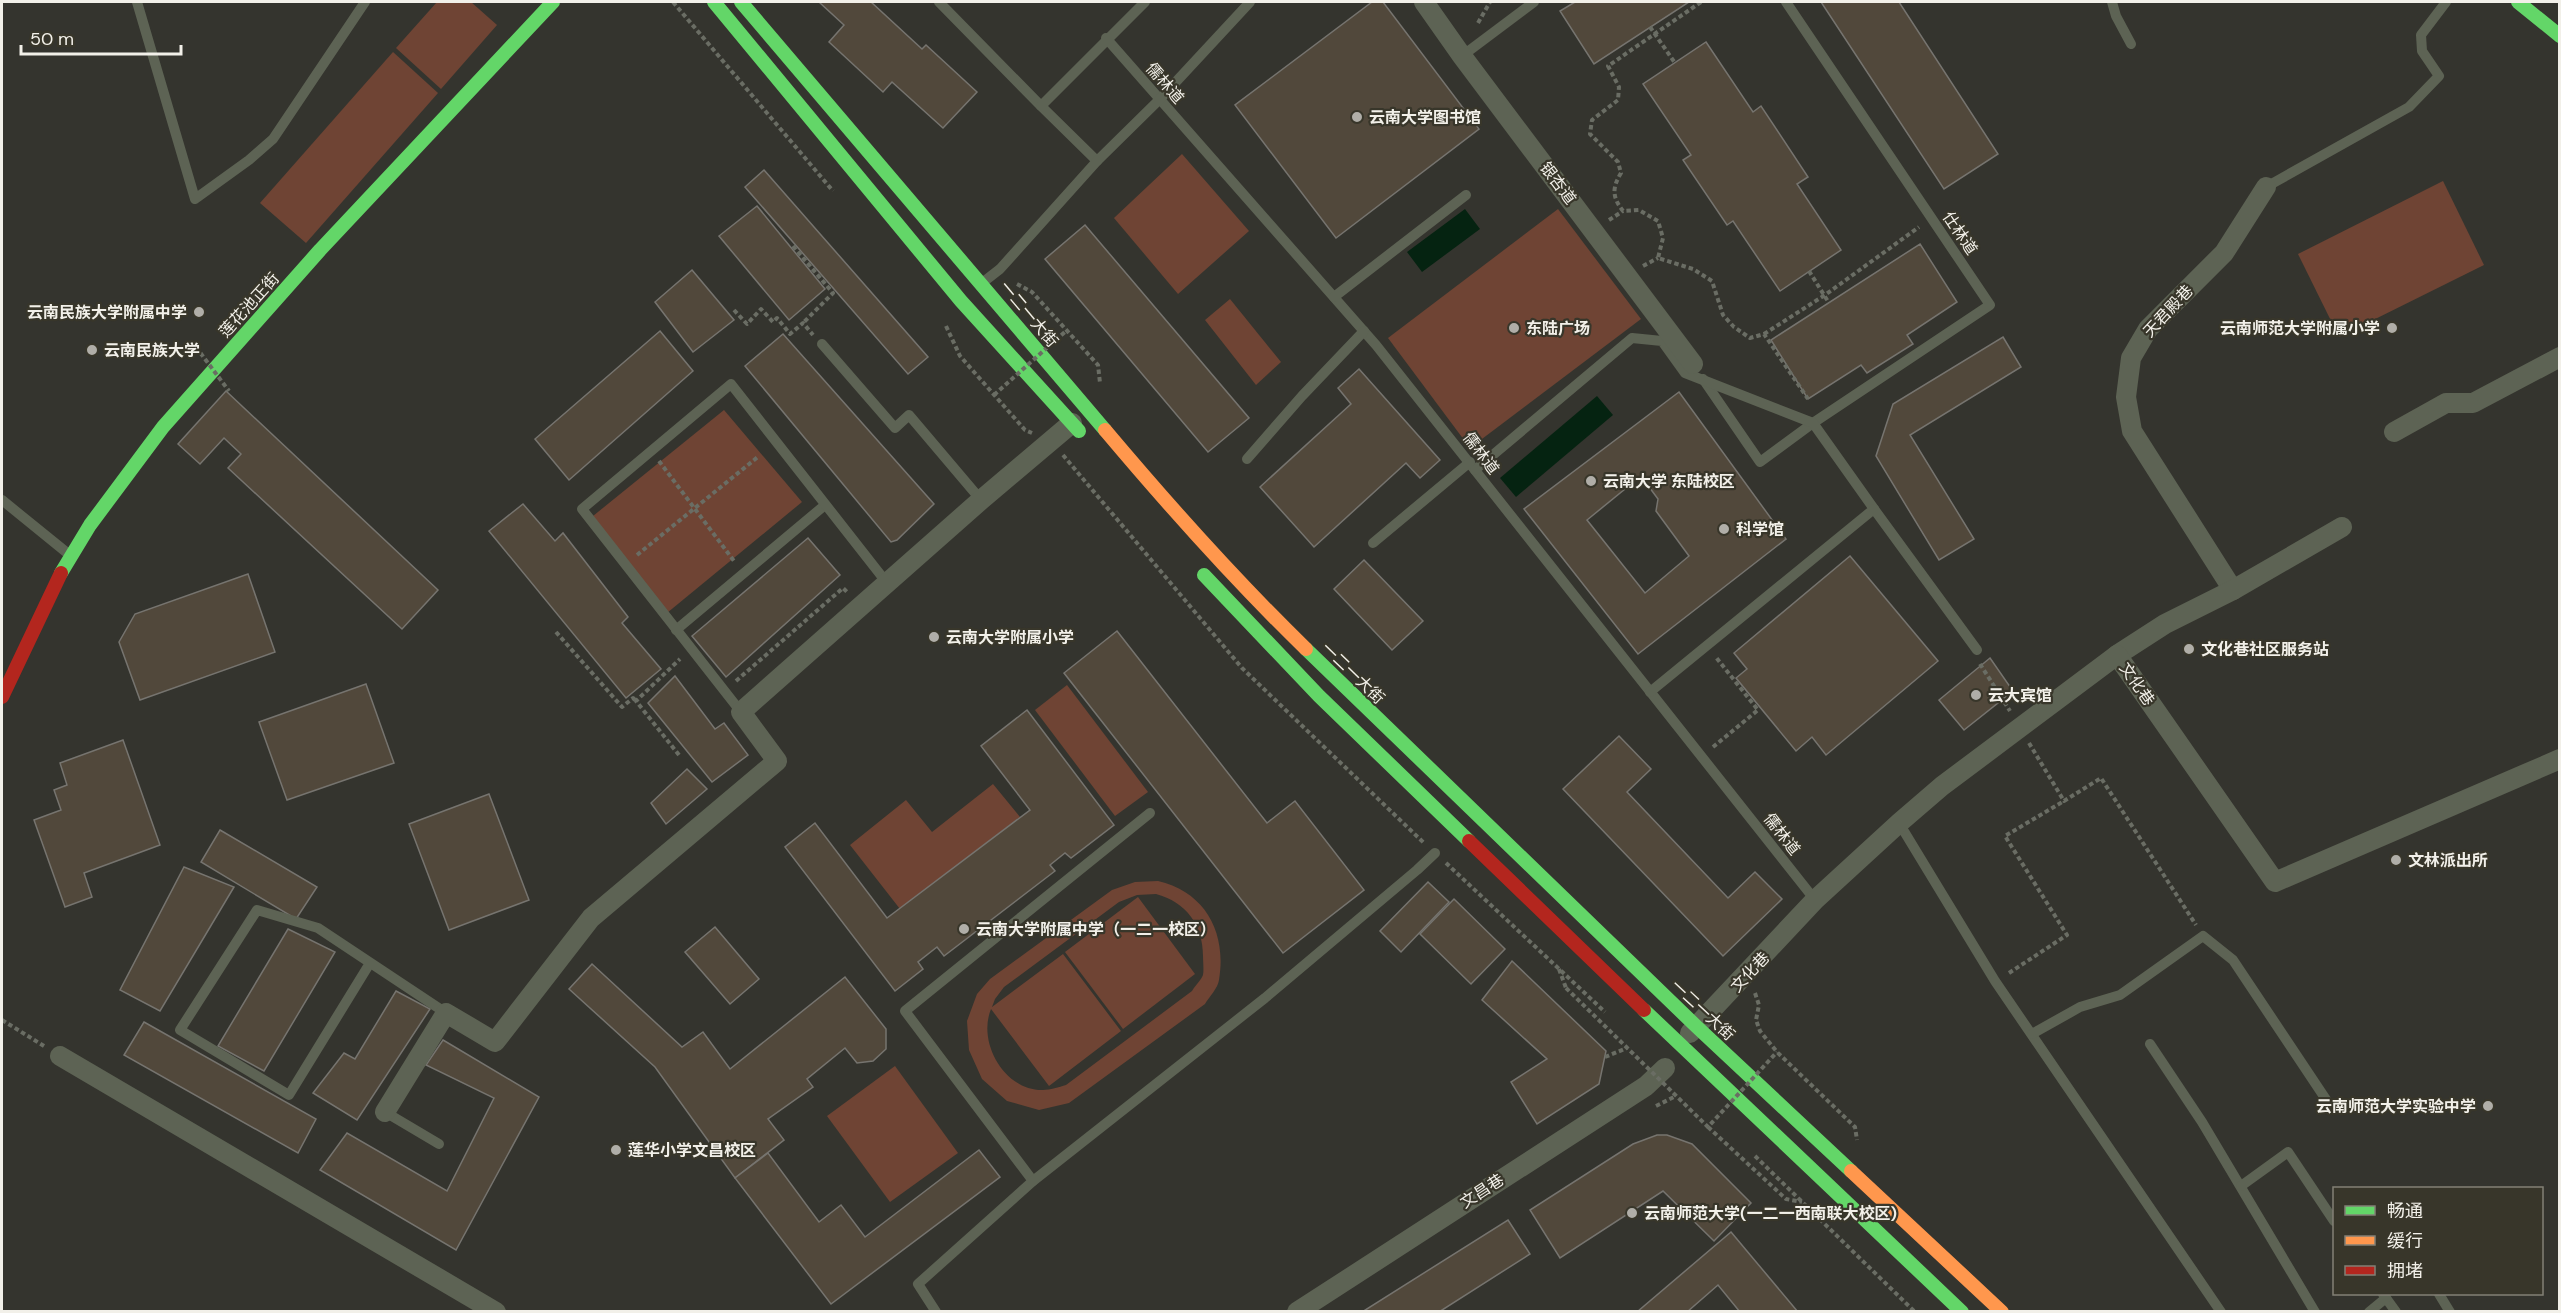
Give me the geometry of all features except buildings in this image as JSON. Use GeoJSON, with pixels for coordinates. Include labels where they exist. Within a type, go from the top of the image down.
{"type":"FeatureCollection","features":[{"type":"Feature","properties":{"kind":"main road","name":"莲花池正街"},"geometry":{"type":"LineString","coordinates":[[2,697],[55,582],[90,525],[163,426],[320,250],[553,2]]}},
{"type":"Feature","properties":{"kind":"main road","name":"一二一大街"},"geometry":{"type":"LineString","coordinates":[[714,2],[972,292],[1259,603],[1697,1027],[2002,1311]]}},
{"type":"Feature","properties":{"kind":"main road","name":"一二一大街"},"geometry":{"type":"LineString","coordinates":[[741,2],[972,292],[1087,441]]}},
{"type":"Feature","properties":{"kind":"main road"},"geometry":{"type":"LineString","coordinates":[[2518,2],[2559,36]]}},
{"type":"Feature","properties":{"kind":"main road"},"geometry":{"type":"LineString","coordinates":[[1195,564],[1241,617],[1368,744],[1823,1183],[1962,1311]]}},
{"type":"Feature","properties":{"kind":"street","name":"银杏道"},"geometry":{"type":"LineString","coordinates":[[1424,2],[1698,372]]}},
{"type":"Feature","properties":{"kind":"street","name":"天君殿巷"},"geometry":{"type":"LineString","coordinates":[[2233,590],[2132,431],[2126,397],[2131,358],[2148,329],[2224,253],[2266,187]]}},
{"type":"Feature","properties":{"kind":"street"},"geometry":{"type":"LineString","coordinates":[[2394,432],[2446,403],[2473,403],[2559,357]]}},
{"type":"Feature","properties":{"kind":"street"},"geometry":{"type":"LineString","coordinates":[[385,1112],[446,1012],[495,1042],[591,918],[777,761],[741,712],[981,500],[1072,423]]}},
{"type":"Feature","properties":{"kind":"street"},"geometry":{"type":"LineString","coordinates":[[2117,655],[2165,624],[2233,590],[2342,527]]}},
{"type":"Feature","properties":{"kind":"street","name":"文化巷"},"geometry":{"type":"LineString","coordinates":[[1680,1044],[1750,972],[1815,900],[1899,823],[1942,786],[2117,655],[2275,882],[2559,759]]}},
{"type":"Feature","properties":{"kind":"street"},"geometry":{"type":"LineString","coordinates":[[60,1056],[496,1311]]}},
{"type":"Feature","properties":{"kind":"street","name":"文昌巷"},"geometry":{"type":"LineString","coordinates":[[1297,1311],[1646,1086],[1665,1068]]}},
{"type":"Feature","properties":{"kind":"lane"},"geometry":{"type":"LineString","coordinates":[[137,2],[195,200],[273,139],[365,2]]}},
{"type":"Feature","properties":{"kind":"lane"},"geometry":{"type":"LineString","coordinates":[[939,2],[1097,162]]}},
{"type":"Feature","properties":{"kind":"lane"},"geometry":{"type":"LineString","coordinates":[[1041,106],[1106,38],[1145,2]]}},
{"type":"Feature","properties":{"kind":"lane"},"geometry":{"type":"LineString","coordinates":[[972,292],[1000,269],[1097,162],[1160,99],[1250,2]]}},
{"type":"Feature","properties":{"kind":"lane"},"geometry":{"type":"LineString","coordinates":[[1462,56],[1534,2]]}},
{"type":"Feature","properties":{"kind":"lane","name":"仕林道"},"geometry":{"type":"LineString","coordinates":[[1786,2],[1990,305],[1813,423]]}},
{"type":"Feature","properties":{"kind":"lane"},"geometry":{"type":"LineString","coordinates":[[2112,2],[2116,16],[2131,44]]}},
{"type":"Feature","properties":{"kind":"lane","name":"天君殿巷"},"geometry":{"type":"LineString","coordinates":[[2266,187],[2409,107],[2439,76],[2422,51],[2421,35],[2446,2]]}},
{"type":"Feature","properties":{"kind":"lane","name":"儒林道"},"geometry":{"type":"LineString","coordinates":[[1106,38],[1364,332],[1815,900]]}},
{"type":"Feature","properties":{"kind":"lane"},"geometry":{"type":"LineString","coordinates":[[1334,297],[1466,195]]}},
{"type":"Feature","properties":{"kind":"lane"},"geometry":{"type":"LineString","coordinates":[[1247,459],[1296,402],[1364,332]]}},
{"type":"Feature","properties":{"kind":"lane"},"geometry":{"type":"LineString","coordinates":[[1373,543],[1632,338],[1662,341],[1685,373],[1698,372],[1813,423],[1977,650]]}},
{"type":"Feature","properties":{"kind":"lane"},"geometry":{"type":"LineString","coordinates":[[822,344],[895,428],[909,415],[981,500]]}},
{"type":"Feature","properties":{"kind":"lane"},"geometry":{"type":"LineString","coordinates":[[1698,372],[1760,462],[1813,423]]}},
{"type":"Feature","properties":{"kind":"lane"},"geometry":{"type":"LineString","coordinates":[[741,712],[582,509],[731,384],[887,583]]}},
{"type":"Feature","properties":{"kind":"lane"},"geometry":{"type":"LineString","coordinates":[[2,500],[71,556]]}},
{"type":"Feature","properties":{"kind":"lane"},"geometry":{"type":"LineString","coordinates":[[676,630],[825,505]]}},
{"type":"Feature","properties":{"kind":"lane"},"geometry":{"type":"LineString","coordinates":[[1650,692],[1874,509]]}},
{"type":"Feature","properties":{"kind":"lane"},"geometry":{"type":"LineString","coordinates":[[1033,1181],[905,1011],[1150,813]]}},
{"type":"Feature","properties":{"kind":"lane"},"geometry":{"type":"LineString","coordinates":[[1899,823],[1995,981],[2221,1311]]}},
{"type":"Feature","properties":{"kind":"lane"},"geometry":{"type":"LineString","coordinates":[[936,1311],[918,1284],[1033,1181],[1264,998],[1435,853]]}},
{"type":"Feature","properties":{"kind":"lane"},"geometry":{"type":"LineString","coordinates":[[370,963],[289,1095],[180,1030],[257,910],[318,928],[446,1012]]}},
{"type":"Feature","properties":{"kind":"lane"},"geometry":{"type":"LineString","coordinates":[[2032,1034],[2080,1007],[2120,995],[2203,936],[2233,960],[2329,1104]]}},
{"type":"Feature","properties":{"kind":"lane"},"geometry":{"type":"LineString","coordinates":[[2150,1044],[2202,1122],[2315,1311]]}},
{"type":"Feature","properties":{"kind":"lane"},"geometry":{"type":"LineString","coordinates":[[385,1112],[439,1144]]}},
{"type":"Feature","properties":{"kind":"lane"},"geometry":{"type":"LineString","coordinates":[[2241,1186],[2288,1152],[2333,1220]]}},
{"type":"Feature","properties":{"kind":"lane"},"geometry":{"type":"LineString","coordinates":[[2440,1295],[2450,1311]]}},
{"type":"Feature","properties":{"kind":"lane"},"geometry":{"type":"LineString","coordinates":[[2369,1311],[2385,1296],[2396,1311]]}},
{"type":"Feature","properties":{"kind":"path"},"geometry":{"type":"LineString","coordinates":[[1701,2],[1608,66],[1619,87],[1618,100],[1593,120],[1590,134],[1618,162],[1621,173],[1615,185],[1614,199],[1623,211],[1639,210],[1658,221],[1663,238],[1658,258],[1693,269],[1712,281],[1723,315],[1734,327],[1750,338],[1764,334],[1824,295],[1932,218]]}},
{"type":"Feature","properties":{"kind":"path"},"geometry":{"type":"LineString","coordinates":[[1650,27],[1675,63]]}},
{"type":"Feature","properties":{"kind":"path"},"geometry":{"type":"LineString","coordinates":[[734,310],[747,324],[761,309],[773,322],[777,318],[790,334],[833,293],[794,246]]}},
{"type":"Feature","properties":{"kind":"path"},"geometry":{"type":"LineString","coordinates":[[1809,271],[1830,303]]}},
{"type":"Feature","properties":{"kind":"path"},"geometry":{"type":"LineString","coordinates":[[1015,289],[1008,280],[1032,292],[1098,365]]}},
{"type":"Feature","properties":{"kind":"path"},"geometry":{"type":"LineString","coordinates":[[802,322],[822,344]]}},
{"type":"Feature","properties":{"kind":"path"},"geometry":{"type":"LineString","coordinates":[[945,322],[960,356],[1025,430]]}},
{"type":"Feature","properties":{"kind":"path"},"geometry":{"type":"LineString","coordinates":[[994,395],[1067,330]]}},
{"type":"Feature","properties":{"kind":"path"},"geometry":{"type":"LineString","coordinates":[[1048,332],[1061,348]]}},
{"type":"Feature","properties":{"kind":"path"},"geometry":{"type":"LineString","coordinates":[[1764,334],[1808,399]]}},
{"type":"Feature","properties":{"kind":"path"},"geometry":{"type":"LineString","coordinates":[[196,346],[229,391]]}},
{"type":"Feature","properties":{"kind":"path"},"geometry":{"type":"LineString","coordinates":[[652,451],[743,574]]}},
{"type":"Feature","properties":{"kind":"path"},"geometry":{"type":"LineString","coordinates":[[625,565],[759,456]]}},
{"type":"Feature","properties":{"kind":"path"},"geometry":{"type":"LineString","coordinates":[[724,692],[843,588],[860,607]]}},
{"type":"Feature","properties":{"kind":"path"},"geometry":{"type":"LineString","coordinates":[[556,632],[622,707],[633,698],[679,755]]}},
{"type":"Feature","properties":{"kind":"path"},"geometry":{"type":"LineString","coordinates":[[1701,756],[1758,710],[1707,646]]}},
{"type":"Feature","properties":{"kind":"path"},"geometry":{"type":"LineString","coordinates":[[636,701],[691,648]]}},
{"type":"Feature","properties":{"kind":"path"},"geometry":{"type":"LineString","coordinates":[[1977,650],[1980,666],[2064,801]]}},
{"type":"Feature","properties":{"kind":"path"},"geometry":{"type":"LineString","coordinates":[[1995,981],[2067,935],[2005,836],[2101,778],[2203,936]]}},
{"type":"Feature","properties":{"kind":"path"},"geometry":{"type":"LineString","coordinates":[[1558,969],[1566,988],[1708,1127],[1786,1199],[1802,1202]]}},
{"type":"Feature","properties":{"kind":"path"},"geometry":{"type":"LineString","coordinates":[[1750,972],[1759,1005],[1756,1020],[1760,1031],[1777,1052],[1855,1127],[1859,1149],[1850,1141]]}},
{"type":"Feature","properties":{"kind":"path"},"geometry":{"type":"LineString","coordinates":[[2,1020],[60,1056]]}},
{"type":"Feature","properties":{"kind":"path"},"geometry":{"type":"LineString","coordinates":[[1605,1057],[1627,1048]]}},
{"type":"Feature","properties":{"kind":"path"},"geometry":{"type":"LineString","coordinates":[[1708,1127],[1777,1052]]}},
{"type":"Feature","properties":{"kind":"path"},"geometry":{"type":"LineString","coordinates":[[1763,1061],[1772,1069]]}},
{"type":"Feature","properties":{"kind":"shaded area"},"geometry":{"type":"Polygon","coordinates":[[[437,2],[471,2],[497,25],[441,89],[396,48],[437,2]]]}},
{"type":"Feature","properties":{"kind":"shaded area"},"geometry":{"type":"Polygon","coordinates":[[[393,52],[438,93],[306,243],[260,203],[393,52]]]}},
{"type":"Feature","properties":{"kind":"shaded area"},"geometry":{"type":"Polygon","coordinates":[[[1182,154],[1249,231],[1178,294],[1114,218],[1182,154]]]}},
{"type":"Feature","properties":{"kind":"shaded area"},"geometry":{"type":"Polygon","coordinates":[[[2443,181],[2484,265],[2339,337],[2298,254],[2443,181]]]}},
{"type":"Feature","properties":{"kind":"shaded area"},"geometry":{"type":"Polygon","coordinates":[[[1465,209],[1480,229],[1422,272],[1407,252],[1465,209]]]}},
{"type":"Feature","properties":{"kind":"shaded area","name":"东陆广场"},"geometry":{"type":"Polygon","coordinates":[[[1558,209],[1641,319],[1470,448],[1388,338],[1558,209]]]}},
{"type":"Feature","properties":{"kind":"shaded area"},"geometry":{"type":"Polygon","coordinates":[[[1230,299],[1281,362],[1256,385],[1205,320],[1230,299]]]}},
{"type":"Feature","properties":{"kind":"shaded area"},"geometry":{"type":"Polygon","coordinates":[[[1597,396],[1613,415],[1516,497],[1500,478],[1597,396]]]}},
{"type":"Feature","properties":{"kind":"shaded area"},"geometry":{"type":"Polygon","coordinates":[[[724,410],[802,502],[667,613],[593,516],[724,410]]]}},
{"type":"Feature","properties":{"kind":"shaded area"},"geometry":{"type":"Polygon","coordinates":[[[1067,685],[1148,792],[1115,816],[1035,710],[1067,685]]]}},
{"type":"Feature","properties":{"kind":"shaded area"},"geometry":{"type":"Polygon","coordinates":[[[993,784],[1020,817],[900,909],[850,845],[906,800],[932,832],[993,784]]]}},
{"type":"Feature","properties":{"kind":"shaded area"},"geometry":{"type":"Polygon","coordinates":[[[1158,881],[1174,886],[1188,894],[1209,917],[1216,930],[1221,962],[1219,980],[1215,989],[1205,1004],[1069,1103],[1039,1110],[1007,1101],[982,1079],[969,1050],[967,1021],[977,994],[990,979],[1112,890],[1135,882],[1158,881]],[[1156,894],[1137,895],[1119,902],[1004,987],[992,1007],[1063,954],[1121,1031],[1049,1086],[991,1009],[988,1036],[991,1050],[1006,1074],[1017,1083],[1029,1088],[1046,1090],[1066,1085],[1192,991],[1203,975],[1200,934],[1191,916],[1167,898],[1156,894]]]}},
{"type":"Feature","properties":{"kind":"shaded area"},"geometry":{"type":"Polygon","coordinates":[[[1138,897],[1195,974],[1123,1029],[1065,952],[1138,897]]]}},
{"type":"Feature","properties":{"kind":"shaded area"},"geometry":{"type":"Polygon","coordinates":[[[895,1066],[958,1153],[890,1202],[827,1116],[895,1066]]]}},
{"type":"Feature","properties":{"kind":"traffic: fast"},"geometry":{"type":"LineString","coordinates":[[61,573],[90,525],[163,427],[320,250],[553,2]]}},
{"type":"Feature","properties":{"kind":"traffic: fast"},"geometry":{"type":"LineString","coordinates":[[714,2],[961,301],[1079,431]]}},
{"type":"Feature","properties":{"kind":"traffic: fast"},"geometry":{"type":"LineString","coordinates":[[741,2],[1105,430]]}},
{"type":"Feature","properties":{"kind":"traffic: fast"},"geometry":{"type":"LineString","coordinates":[[2518,2],[2560,36]]}},
{"type":"Feature","properties":{"kind":"traffic: fast"},"geometry":{"type":"LineString","coordinates":[[1204,575],[1319,696],[1469,841]]}},
{"type":"Feature","properties":{"kind":"traffic: fast"},"geometry":{"type":"LineString","coordinates":[[1306,649],[1697,1027],[1851,1171]]}},
{"type":"Feature","properties":{"kind":"traffic: fast"},"geometry":{"type":"LineString","coordinates":[[1644,1010],[1962,1312]]}},
{"type":"Feature","properties":{"kind":"traffic: slow"},"geometry":{"type":"LineString","coordinates":[[1105,430],[1203,542],[1306,649]]}},
{"type":"Feature","properties":{"kind":"traffic: slow"},"geometry":{"type":"LineString","coordinates":[[1851,1171],[2002,1312]]}},
{"type":"Feature","properties":{"kind":"traffic: jam"},"geometry":{"type":"LineString","coordinates":[[2,697],[61,573]]}},
{"type":"Feature","properties":{"kind":"traffic: jam"},"geometry":{"type":"LineString","coordinates":[[1469,841],[1644,1010]]}},
{"type":"Feature","properties":{"kind":"place","name":"云南大学图书馆"},"geometry":{"type":"Point","coordinates":[1357,117]}},
{"type":"Feature","properties":{"kind":"place","name":"云南民族大学附属中学"},"geometry":{"type":"Point","coordinates":[199,312]}},
{"type":"Feature","properties":{"kind":"place","name":"东陆广场"},"geometry":{"type":"Point","coordinates":[1514,328]}},
{"type":"Feature","properties":{"kind":"place","name":"云南师范大学附属小学"},"geometry":{"type":"Point","coordinates":[2392,328]}},
{"type":"Feature","properties":{"kind":"place","name":"云南民族大学"},"geometry":{"type":"Point","coordinates":[92,350]}},
{"type":"Feature","properties":{"kind":"place","name":"云南大学 东陆校区"},"geometry":{"type":"Point","coordinates":[1591,481]}},
{"type":"Feature","properties":{"kind":"place","name":"科学馆"},"geometry":{"type":"Point","coordinates":[1724,529]}},
{"type":"Feature","properties":{"kind":"place","name":"云南大学附属小学"},"geometry":{"type":"Point","coordinates":[934,637]}},
{"type":"Feature","properties":{"kind":"place","name":"文化巷社区服务站"},"geometry":{"type":"Point","coordinates":[2189,649]}},
{"type":"Feature","properties":{"kind":"place","name":"云大宾馆"},"geometry":{"type":"Point","coordinates":[1976,695]}},
{"type":"Feature","properties":{"kind":"place","name":"文林派出所"},"geometry":{"type":"Point","coordinates":[2396,860]}},
{"type":"Feature","properties":{"kind":"place","name":"云南大学附属中学（一二一校区）"},"geometry":{"type":"Point","coordinates":[964,929]}},
{"type":"Feature","properties":{"kind":"place","name":"云南师范大学实验中学"},"geometry":{"type":"Point","coordinates":[2488,1106]}},
{"type":"Feature","properties":{"kind":"place","name":"莲华小学文昌校区"},"geometry":{"type":"Point","coordinates":[616,1150]}},
{"type":"Feature","properties":{"kind":"place","name":"云南师范大学(一二一西南联大校区)"},"geometry":{"type":"Point","coordinates":[1632,1213]}}]}
